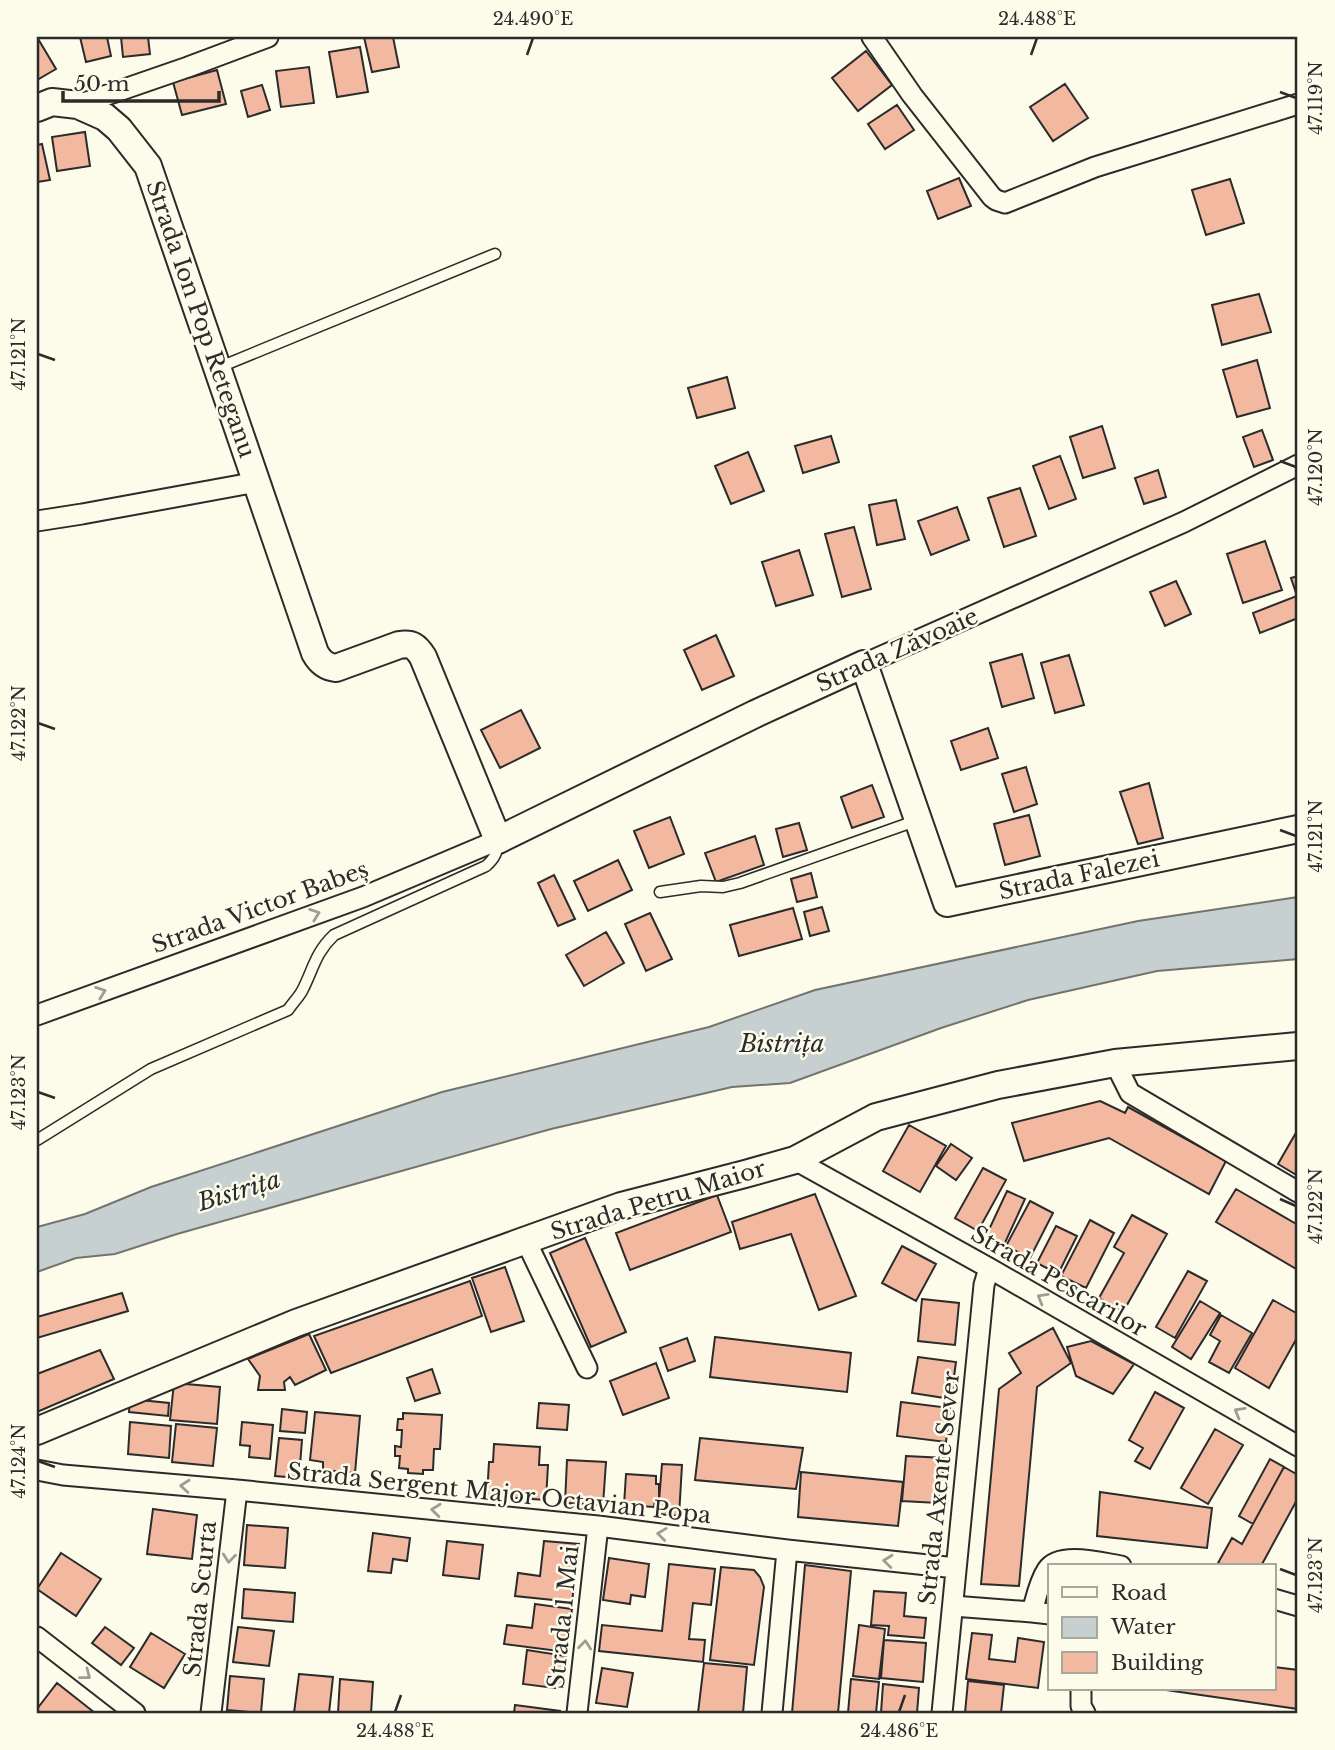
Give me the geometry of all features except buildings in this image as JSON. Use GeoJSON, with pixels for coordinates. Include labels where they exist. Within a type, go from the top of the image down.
{"type":"FeatureCollection","features":[{"type":"Feature","properties":{"kind":"street","name":"Strada Ion Pop Reteganu"},"geometry":{"type":"LineString","coordinates":[[78,105],[268,37]]}},
{"type":"Feature","properties":{"kind":"street"},"geometry":{"type":"LineString","coordinates":[[872,37],[912,95],[992,197],[1005,203],[1095,167],[1298,104]]}},
{"type":"Feature","properties":{"kind":"street","name":"Strada Ion Pop Reteganu"},"geometry":{"type":"LineString","coordinates":[[37,108],[52,102],[78,105],[105,117],[119,129],[148,166],[314,653],[329,667],[336,668],[399,645],[414,645],[423,657],[498,840]]}},
{"type":"Feature","properties":{"kind":"street","name":"Strada Zăvoaie"},"geometry":{"type":"LineString","coordinates":[[498,840],[743,720],[1184,522],[1298,465]]}},
{"type":"Feature","properties":{"kind":"street"},"geometry":{"type":"LineString","coordinates":[[37,521],[257,482]]}},
{"type":"Feature","properties":{"kind":"street","name":"Strada Falezei"},"geometry":{"type":"LineString","coordinates":[[864,664],[947,903],[1298,829]]}},
{"type":"Feature","properties":{"kind":"street","name":"Strada Victor Babeș"},"geometry":{"type":"LineString","coordinates":[[37,1015],[363,897],[498,840]]}},
{"type":"Feature","properties":{"kind":"street","name":"Strada Petru Maior"},"geometry":{"type":"LineString","coordinates":[[37,1431],[296,1323],[621,1206],[795,1160],[876,1117],[998,1085],[1115,1063],[1298,1046]]}},
{"type":"Feature","properties":{"kind":"street"},"geometry":{"type":"LineString","coordinates":[[1115,1063],[1129,1093],[1298,1192]]}},
{"type":"Feature","properties":{"kind":"street","name":"Strada Pescarilor"},"geometry":{"type":"LineString","coordinates":[[795,1160],[1298,1446]]}},
{"type":"Feature","properties":{"kind":"street"},"geometry":{"type":"LineString","coordinates":[[526,1241],[587,1368]]}},
{"type":"Feature","properties":{"kind":"street","name":"Strada Axente Sever"},"geometry":{"type":"LineString","coordinates":[[942,1713],[984,1285],[989,1268]]}},
{"type":"Feature","properties":{"kind":"street","name":"Strada Sergent Major Octavian Popa"},"geometry":{"type":"LineString","coordinates":[[37,1470],[63,1475],[598,1526],[956,1568]]}},
{"type":"Feature","properties":{"kind":"street","name":"Strada Scurta"},"geometry":{"type":"LineString","coordinates":[[211,1713],[237,1490]]}},
{"type":"Feature","properties":{"kind":"street","name":"Strada 1 Mai"},"geometry":{"type":"LineString","coordinates":[[577,1713],[598,1526]]}},
{"type":"Feature","properties":{"kind":"street"},"geometry":{"type":"LineString","coordinates":[[772,1713],[787,1550]]}},
{"type":"Feature","properties":{"kind":"street"},"geometry":{"type":"LineString","coordinates":[[1052,1564],[1068,1560],[1103,1564]]}},
{"type":"Feature","properties":{"kind":"street"},"geometry":{"type":"LineString","coordinates":[[953,1606],[1041,1613],[1041,1581],[1048,1568]]}},
{"type":"Feature","properties":{"kind":"street"},"geometry":{"type":"LineString","coordinates":[[1276,1600],[1298,1606]]}},
{"type":"Feature","properties":{"kind":"street"},"geometry":{"type":"LineString","coordinates":[[37,1636],[135,1713]]}},
{"type":"Feature","properties":{"kind":"street"},"geometry":{"type":"LineString","coordinates":[[1082,1690],[1085,1713]]}},
{"type":"Feature","properties":{"kind":"lane"},"geometry":{"type":"LineString","coordinates":[[218,368],[495,254]]}},
{"type":"Feature","properties":{"kind":"lane"},"geometry":{"type":"LineString","coordinates":[[660,892],[740,883],[918,820]]}},
{"type":"Feature","properties":{"kind":"lane"},"geometry":{"type":"LineString","coordinates":[[37,1140],[151,1069],[288,1010],[301,993],[324,944],[334,935],[486,866],[497,853],[498,840]]}},
{"type":"Feature","properties":{"kind":"water","name":"Bistrița"},"geometry":{"type":"Polygon","coordinates":[[[1298,897],[1298,959],[1157,971],[1028,1000],[941,1028],[790,1083],[732,1087],[551,1129],[177,1234],[115,1254],[76,1258],[37,1272],[37,1227],[85,1214],[151,1187],[442,1092],[709,1027],[815,990],[1138,921],[1298,897]]]}}]}
